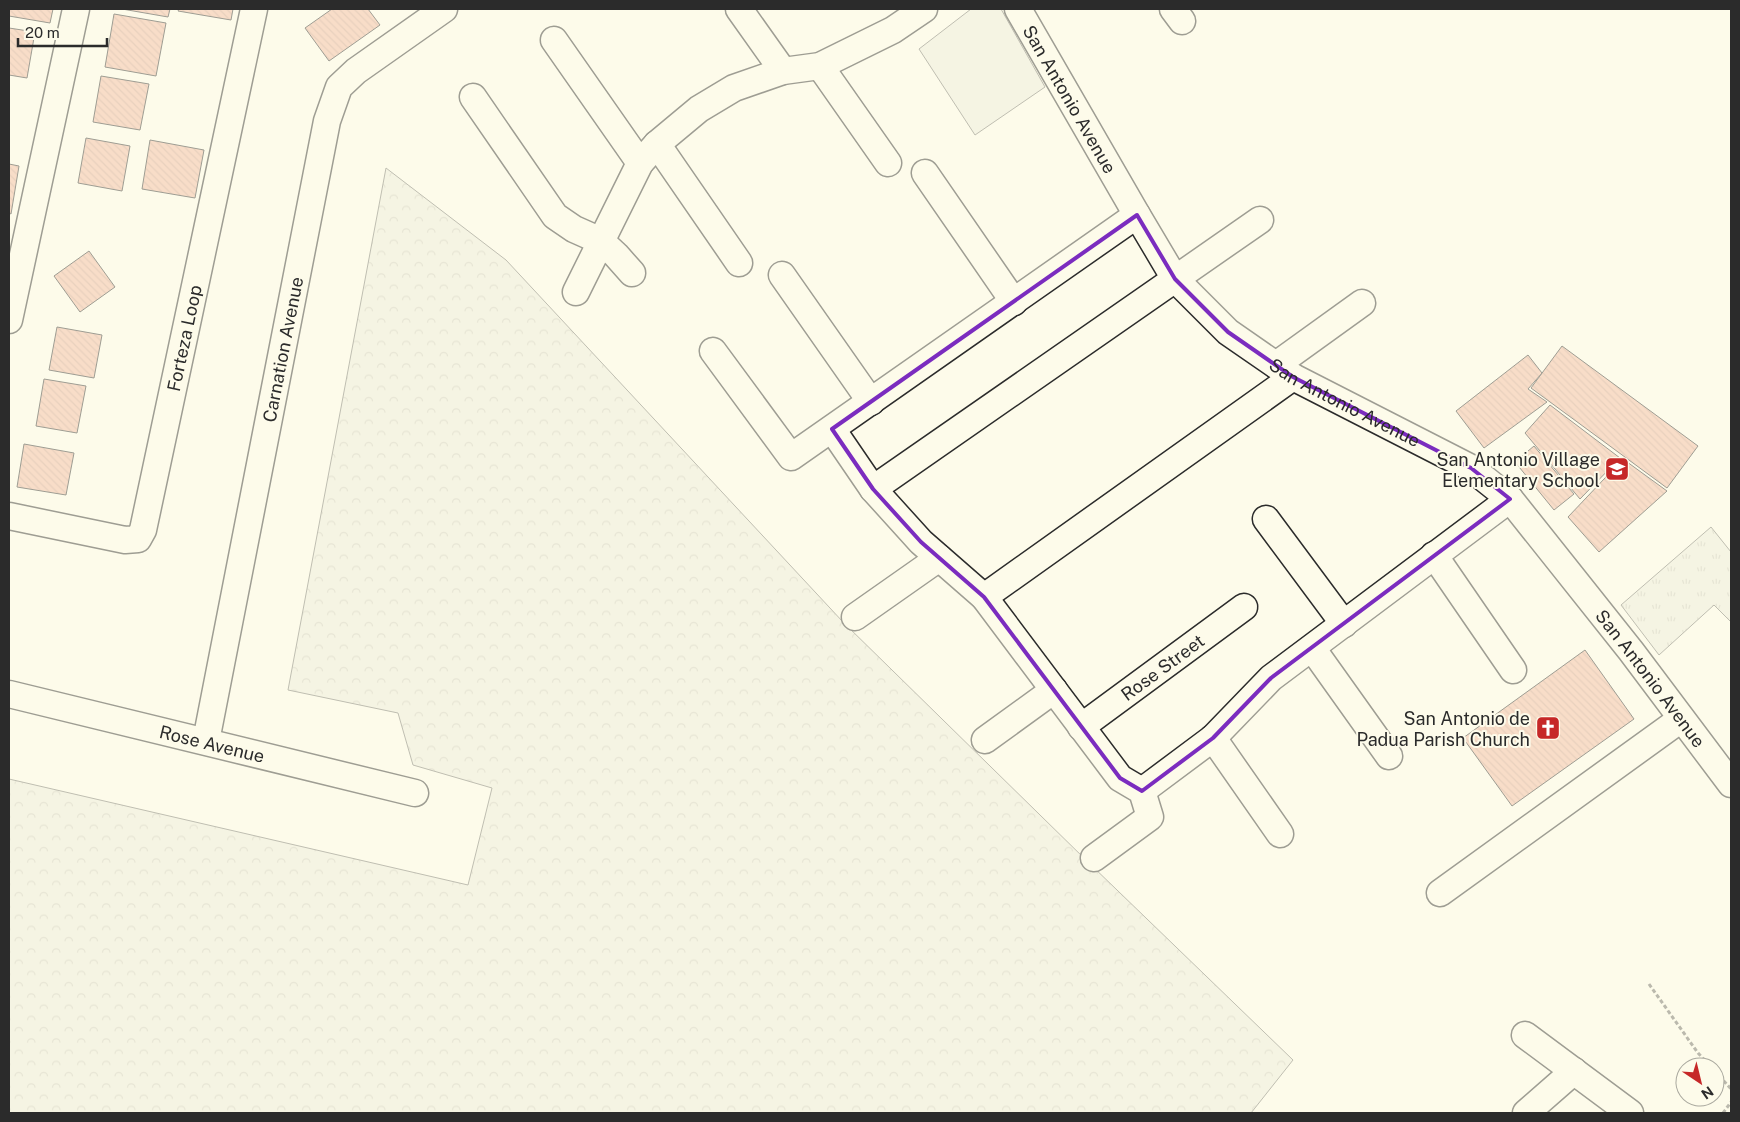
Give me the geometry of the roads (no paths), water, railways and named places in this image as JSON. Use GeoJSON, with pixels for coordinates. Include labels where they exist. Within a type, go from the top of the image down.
{"type":"FeatureCollection","features":[{"type":"Feature","properties":{"kind":"street"},"geometry":{"type":"LineString","coordinates":[[9,320],[76,9]]}},
{"type":"Feature","properties":{"kind":"street","name":"Forteza Loop"},"geometry":{"type":"LineString","coordinates":[[9,516],[125,540],[138,539],[143,530],[254,9]]}},
{"type":"Feature","properties":{"kind":"street","name":"Carnation Avenue"},"geometry":{"type":"LineString","coordinates":[[206,741],[327,121],[340,87],[356,71],[444,9]]}},
{"type":"Feature","properties":{"kind":"street"},"geometry":{"type":"LineString","coordinates":[[739,9],[783,71]]}},
{"type":"Feature","properties":{"kind":"street"},"geometry":{"type":"LineString","coordinates":[[576,292],[648,153],[699,109],[734,88],[783,71],[820,66],[893,30],[924,9]]}},
{"type":"Feature","properties":{"kind":"street","name":"San Antonio Avenue"},"geometry":{"type":"LineString","coordinates":[[1018,9],[1175,279],[1228,332],[1284,371],[1471,468],[1510,499],[1631,651],[1731,784]]}},
{"type":"Feature","properties":{"kind":"street"},"geometry":{"type":"LineString","coordinates":[[554,40],[739,263]]}},
{"type":"Feature","properties":{"kind":"street"},"geometry":{"type":"LineString","coordinates":[[820,66],[888,163]]}},
{"type":"Feature","properties":{"kind":"street"},"geometry":{"type":"LineString","coordinates":[[473,98],[555,216],[574,229],[601,241],[632,273]]}},
{"type":"Feature","properties":{"kind":"street"},"geometry":{"type":"LineString","coordinates":[[925,173],[1014,302]]}},
{"type":"Feature","properties":{"kind":"street"},"geometry":{"type":"LineString","coordinates":[[712,351],[791,458],[1137,215]]}},
{"type":"Feature","properties":{"kind":"street"},"geometry":{"type":"LineString","coordinates":[[873,489],[1260,220]]}},
{"type":"Feature","properties":{"kind":"street"},"geometry":{"type":"LineString","coordinates":[[782,276],[871,402]]}},
{"type":"Feature","properties":{"kind":"street"},"geometry":{"type":"LineString","coordinates":[[984,597],[1284,371],[1362,303]]}},
{"type":"Feature","properties":{"kind":"street"},"geometry":{"type":"LineString","coordinates":[[832,428],[873,489],[921,542],[984,597],[1120,778],[1142,792],[1150,817],[1094,858]]}},
{"type":"Feature","properties":{"kind":"street"},"geometry":{"type":"LineString","coordinates":[[1142,792],[1213,738],[1271,678],[1510,499]]}},
{"type":"Feature","properties":{"kind":"street"},"geometry":{"type":"LineString","coordinates":[[1266,519],[1344,624]]}},
{"type":"Feature","properties":{"kind":"street"},"geometry":{"type":"LineString","coordinates":[[1434,555],[1513,670]]}},
{"type":"Feature","properties":{"kind":"street"},"geometry":{"type":"LineString","coordinates":[[855,617],[939,558]]}},
{"type":"Feature","properties":{"kind":"street","name":"Rose Street"},"geometry":{"type":"LineString","coordinates":[[1081,727],[1244,608]]}},
{"type":"Feature","properties":{"kind":"street"},"geometry":{"type":"LineString","coordinates":[[1312,648],[1390,756]]}},
{"type":"Feature","properties":{"kind":"street"},"geometry":{"type":"LineString","coordinates":[[985,740],[1054,690]]}},
{"type":"Feature","properties":{"kind":"street","name":"Rose Avenue"},"geometry":{"type":"LineString","coordinates":[[9,694],[415,793]]}},
{"type":"Feature","properties":{"kind":"street"},"geometry":{"type":"LineString","coordinates":[[1440,893],[1681,719]]}},
{"type":"Feature","properties":{"kind":"street"},"geometry":{"type":"LineString","coordinates":[[1213,738],[1280,834]]}},
{"type":"Feature","properties":{"kind":"street"},"geometry":{"type":"LineString","coordinates":[[1525,1035],[1630,1113]]}},
{"type":"Feature","properties":{"kind":"street"},"geometry":{"type":"LineString","coordinates":[[1526,1113],[1574,1071]]}},
{"type":"Feature","properties":{"kind":"place","name":"San Antonio Village Elementary School"},"geometry":{"type":"Point","coordinates":[1617,469]}},
{"type":"Feature","properties":{"kind":"place","name":"San Antonio de Padua Parish Church"},"geometry":{"type":"Point","coordinates":[1548,728]}}]}
